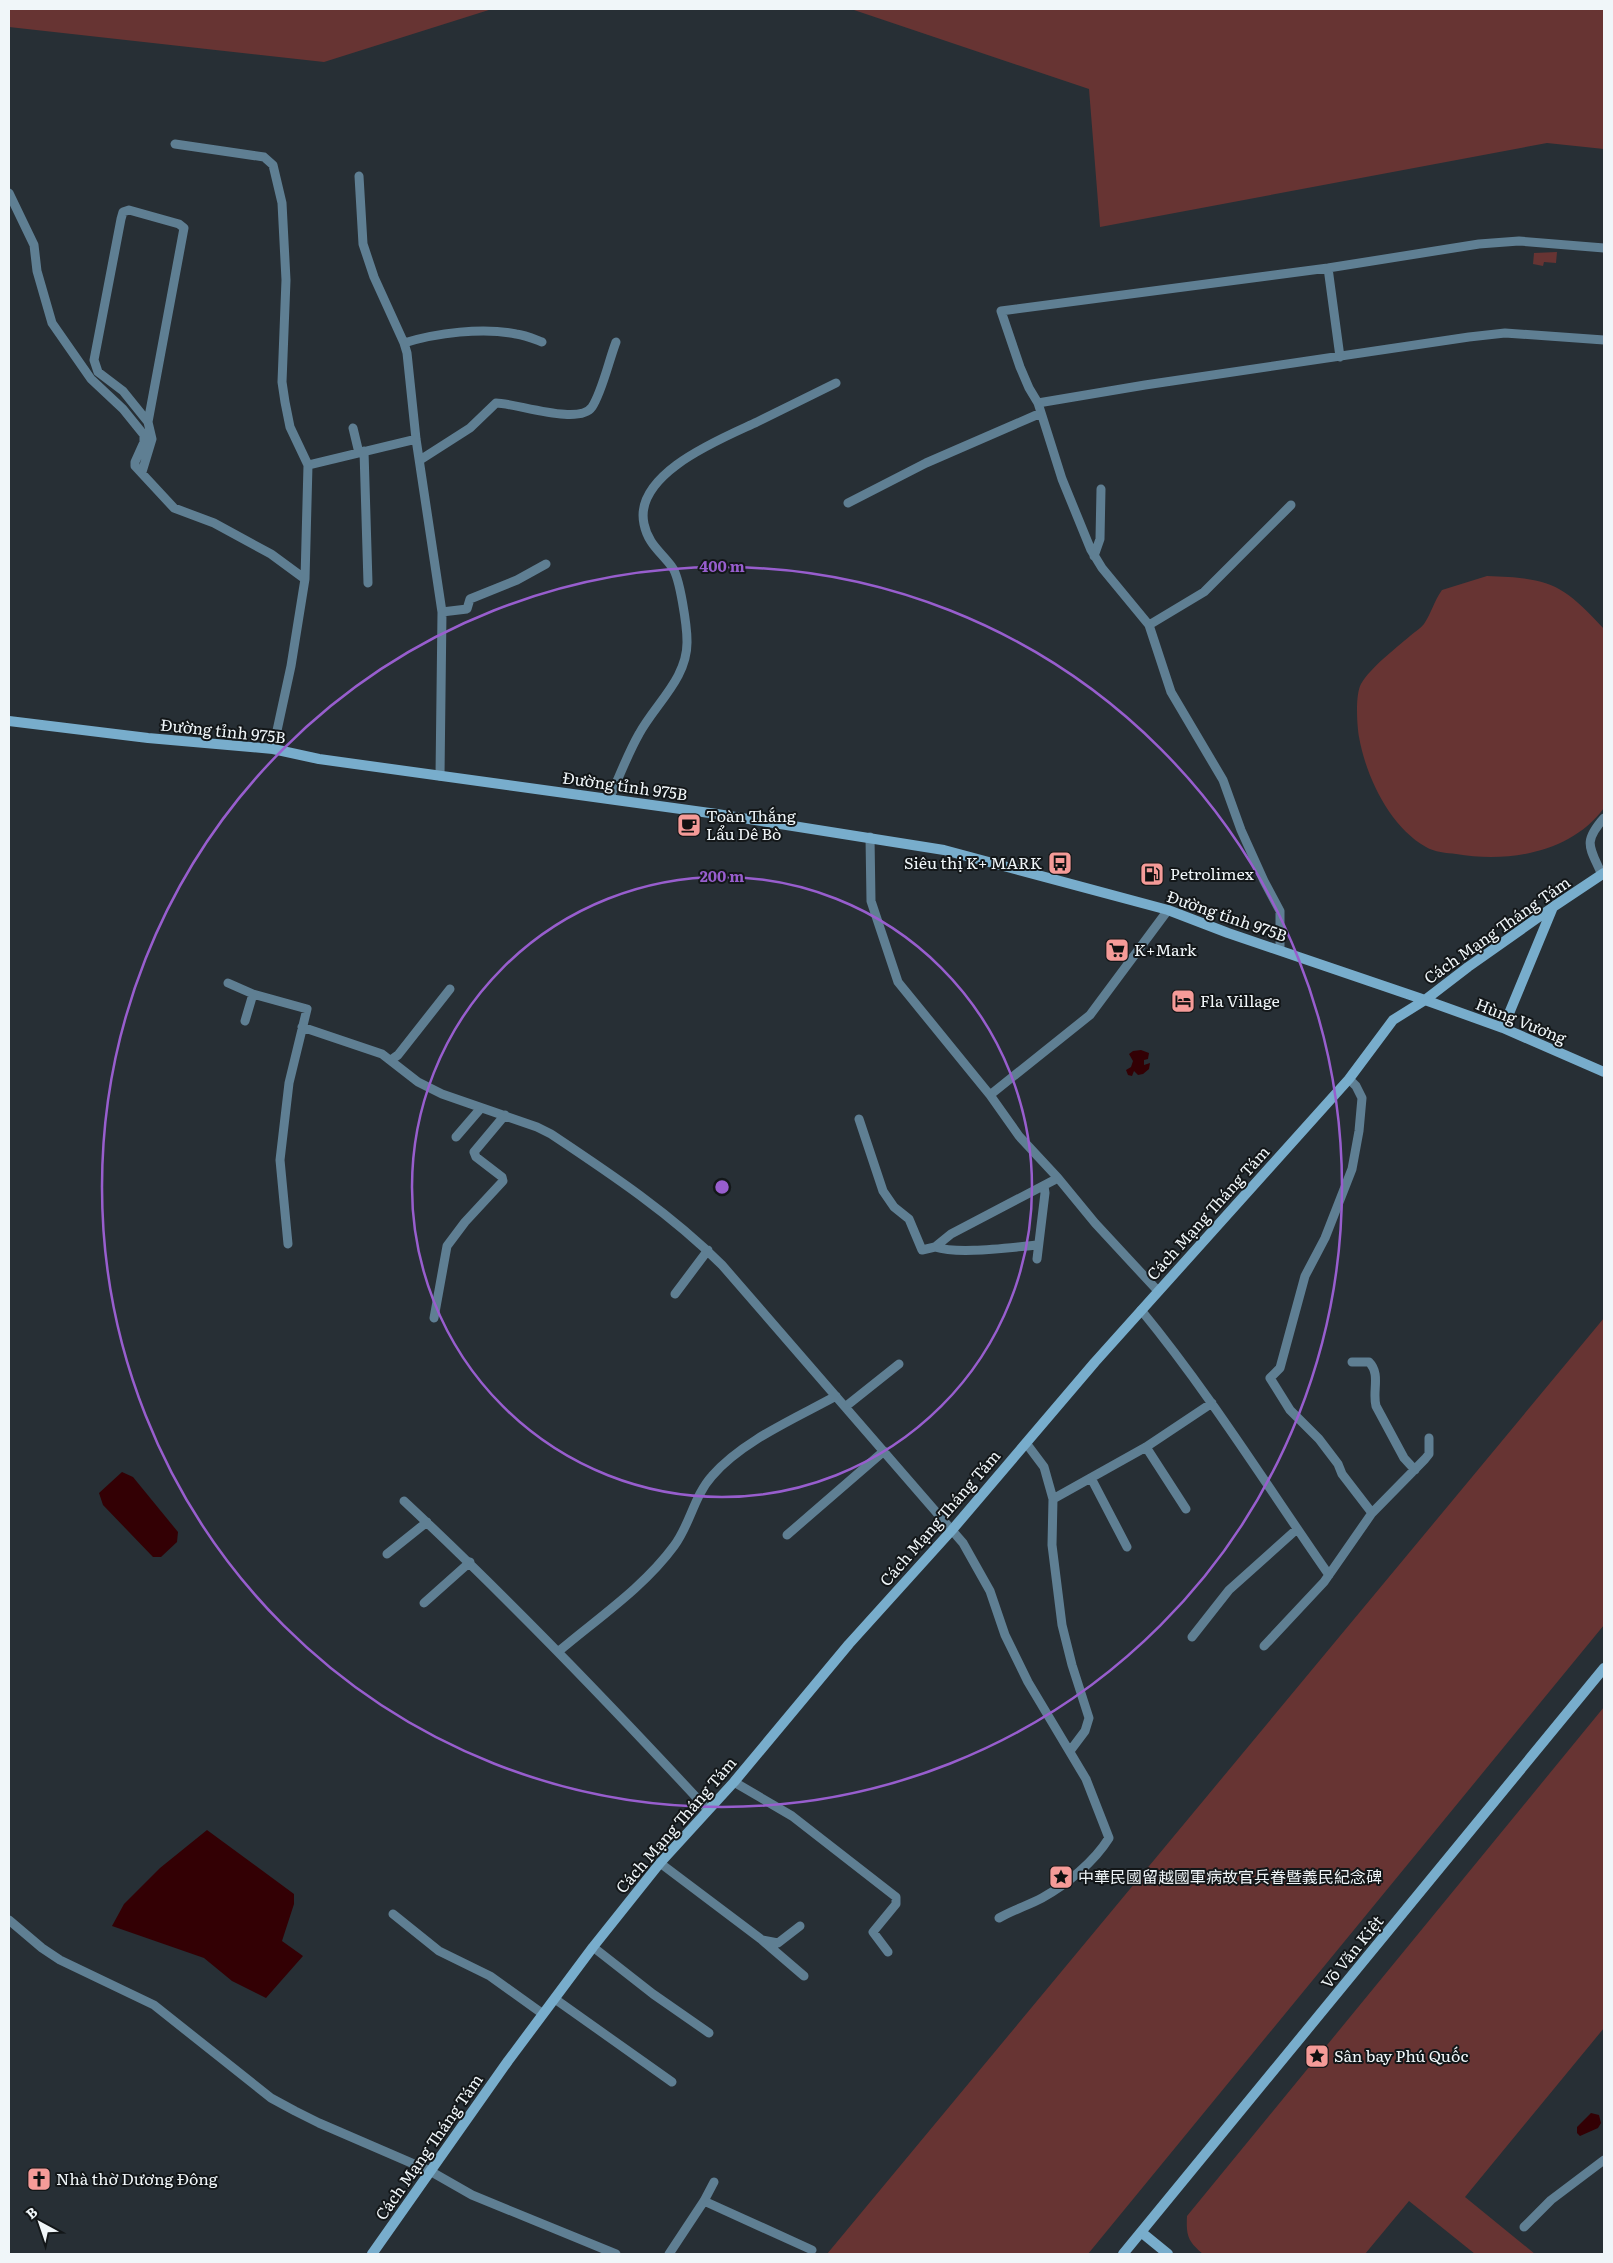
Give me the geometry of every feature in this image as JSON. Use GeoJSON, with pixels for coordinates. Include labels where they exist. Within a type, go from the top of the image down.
{"type":"FeatureCollection","features":[{"type":"Feature","properties":{"kind":"street"},"geometry":{"type":"LineString","coordinates":[[175,144],[256,155],[264,158],[273,165],[282,203],[286,280],[282,382],[290,427],[308,465],[305,579],[291,666],[273,750]]}},
{"type":"Feature","properties":{"kind":"street"},"geometry":{"type":"LineString","coordinates":[[359,176],[363,244],[374,277],[404,343],[416,439],[442,612],[440,776]]}},
{"type":"Feature","properties":{"kind":"street"},"geometry":{"type":"LineString","coordinates":[[9,193],[34,245],[37,271],[52,323],[91,378],[123,409],[144,436],[135,466],[174,508],[214,523],[271,554],[305,579]]}},
{"type":"Feature","properties":{"kind":"street"},"geometry":{"type":"LineString","coordinates":[[142,472],[152,440],[148,422],[184,228],[170,221],[125,210],[114,248],[94,360],[98,372],[123,391],[148,422]]}},
{"type":"Feature","properties":{"kind":"street"},"geometry":{"type":"LineString","coordinates":[[1280,950],[1280,911],[1241,830],[1223,780],[1171,692],[1149,625],[1094,556],[1062,479],[1038,403],[1020,367],[1000,312],[1328,268],[1479,244],[1519,241],[1604,248]]}},
{"type":"Feature","properties":{"kind":"street"},"geometry":{"type":"LineString","coordinates":[[1328,268],[1340,357]]}},
{"type":"Feature","properties":{"kind":"street"},"geometry":{"type":"LineString","coordinates":[[404,343],[437,334],[488,332],[516,334],[542,342]]}},
{"type":"Feature","properties":{"kind":"street"},"geometry":{"type":"LineString","coordinates":[[1038,403],[1145,385],[1504,333],[1604,340]]}},
{"type":"Feature","properties":{"kind":"street"},"geometry":{"type":"LineString","coordinates":[[420,460],[470,428],[496,403],[567,415],[582,414],[588,411],[594,402],[616,342]]}},
{"type":"Feature","properties":{"kind":"street"},"geometry":{"type":"LineString","coordinates":[[609,799],[639,732],[676,679],[684,661],[687,642],[678,577],[672,567],[650,542],[644,523],[643,512],[647,497],[672,469],[705,446],[836,383]]}},
{"type":"Feature","properties":{"kind":"street"},"geometry":{"type":"LineString","coordinates":[[848,503],[926,463],[1041,413]]}},
{"type":"Feature","properties":{"kind":"street"},"geometry":{"type":"LineString","coordinates":[[353,428],[361,452],[368,583]]}},
{"type":"Feature","properties":{"kind":"street"},"geometry":{"type":"LineString","coordinates":[[308,465],[416,439]]}},
{"type":"Feature","properties":{"kind":"street"},"geometry":{"type":"LineString","coordinates":[[1094,556],[1100,539],[1100,490]]}},
{"type":"Feature","properties":{"kind":"street"},"geometry":{"type":"LineString","coordinates":[[1149,625],[1204,592],[1291,505]]}},
{"type":"Feature","properties":{"kind":"street"},"geometry":{"type":"LineString","coordinates":[[442,612],[466,609],[470,599],[517,580],[546,564]]}},
{"type":"Feature","properties":{"kind":"street","name":"Đường tỉnh 975B"},"geometry":{"type":"LineString","coordinates":[[9,722],[273,750],[319,759],[870,837],[944,850],[1168,910],[1425,1000]]}},
{"type":"Feature","properties":{"kind":"street"},"geometry":{"type":"LineString","coordinates":[[1603,874],[1590,845],[1589,838],[1593,830],[1604,818]]}},
{"type":"Feature","properties":{"kind":"street"},"geometry":{"type":"LineString","coordinates":[[870,837],[872,901],[898,982],[990,1095],[1019,1136],[1058,1178],[1095,1224],[1158,1291]]}},
{"type":"Feature","properties":{"kind":"street","name":"Cách Mạng Tháng Tám"},"geometry":{"type":"LineString","coordinates":[[372,2254],[543,2014],[593,1947],[660,1863],[734,1782],[849,1644],[952,1530],[1141,1310],[1349,1079],[1393,1020],[1425,1000],[1553,906],[1603,874]]}},
{"type":"Feature","properties":{"kind":"street"},"geometry":{"type":"LineString","coordinates":[[1503,1028],[1553,906]]}},
{"type":"Feature","properties":{"kind":"street"},"geometry":{"type":"LineString","coordinates":[[990,1095],[1090,1015],[1168,910]]}},
{"type":"Feature","properties":{"kind":"street"},"geometry":{"type":"LineString","coordinates":[[228,983],[253,994],[307,1009],[289,1083],[280,1160],[288,1244]]}},
{"type":"Feature","properties":{"kind":"street"},"geometry":{"type":"LineString","coordinates":[[390,1060],[398,1055],[450,989]]}},
{"type":"Feature","properties":{"kind":"street"},"geometry":{"type":"LineString","coordinates":[[245,1021],[253,994]]}},
{"type":"Feature","properties":{"kind":"street","name":"Hùng Vương"},"geometry":{"type":"LineString","coordinates":[[1425,1000],[1503,1028],[1604,1072]]}},
{"type":"Feature","properties":{"kind":"street"},"geometry":{"type":"LineString","coordinates":[[302,1027],[359,1044],[390,1060],[428,1088],[480,1108],[537,1126],[656,1206],[708,1250],[963,1543],[990,1591],[1005,1635],[1028,1682],[1086,1779],[1109,1838],[1089,1862],[1068,1880],[1042,1898],[999,1918]]}},
{"type":"Feature","properties":{"kind":"street"},"geometry":{"type":"LineString","coordinates":[[1349,1079],[1356,1086],[1362,1098],[1360,1131],[1352,1169],[1325,1238],[1306,1276],[1280,1368],[1270,1378],[1290,1410],[1319,1439],[1338,1464],[1342,1474],[1372,1513]]}},
{"type":"Feature","properties":{"kind":"street"},"geometry":{"type":"LineString","coordinates":[[456,1137],[480,1108]]}},
{"type":"Feature","properties":{"kind":"street"},"geometry":{"type":"LineString","coordinates":[[434,1318],[447,1246],[465,1222],[503,1181],[502,1177],[476,1157],[474,1152],[505,1115]]}},
{"type":"Feature","properties":{"kind":"street"},"geometry":{"type":"LineString","coordinates":[[859,1119],[883,1192],[894,1207],[909,1219],[922,1250],[935,1247],[951,1234],[1058,1178]]}},
{"type":"Feature","properties":{"kind":"street"},"geometry":{"type":"LineString","coordinates":[[1037,1259],[1046,1193],[1044,1186]]}},
{"type":"Feature","properties":{"kind":"street"},"geometry":{"type":"LineString","coordinates":[[935,1247],[947,1250],[962,1250],[1038,1245]]}},
{"type":"Feature","properties":{"kind":"street"},"geometry":{"type":"LineString","coordinates":[[675,1294],[708,1250]]}},
{"type":"Feature","properties":{"kind":"street"},"geometry":{"type":"LineString","coordinates":[[1141,1310],[1177,1354],[1212,1403],[1329,1575]]}},
{"type":"Feature","properties":{"kind":"street"},"geometry":{"type":"LineString","coordinates":[[1352,1362],[1369,1362],[1374,1367],[1376,1372],[1374,1400],[1376,1406],[1404,1458],[1415,1470]]}},
{"type":"Feature","properties":{"kind":"street"},"geometry":{"type":"LineString","coordinates":[[845,1407],[899,1364]]}},
{"type":"Feature","properties":{"kind":"street"},"geometry":{"type":"LineString","coordinates":[[559,1651],[644,1580],[675,1546],[711,1476],[760,1437],[836,1396]]}},
{"type":"Feature","properties":{"kind":"street"},"geometry":{"type":"LineString","coordinates":[[1053,1499],[1146,1447],[1212,1403]]}},
{"type":"Feature","properties":{"kind":"street"},"geometry":{"type":"LineString","coordinates":[[1264,1646],[1314,1594],[1372,1513],[1429,1454],[1428,1438]]}},
{"type":"Feature","properties":{"kind":"street"},"geometry":{"type":"LineString","coordinates":[[1026,1443],[1044,1466],[1053,1499],[1052,1545],[1062,1625],[1072,1666],[1089,1718],[1085,1731],[1070,1751]]}},
{"type":"Feature","properties":{"kind":"street"},"geometry":{"type":"LineString","coordinates":[[1146,1447],[1186,1509]]}},
{"type":"Feature","properties":{"kind":"street"},"geometry":{"type":"LineString","coordinates":[[787,1535],[884,1452]]}},
{"type":"Feature","properties":{"kind":"street"},"geometry":{"type":"LineString","coordinates":[[1091,1478],[1127,1547]]}},
{"type":"Feature","properties":{"kind":"street"},"geometry":{"type":"LineString","coordinates":[[404,1501],[470,1562],[559,1651],[708,1810]]}},
{"type":"Feature","properties":{"kind":"street"},"geometry":{"type":"LineString","coordinates":[[387,1554],[427,1522]]}},
{"type":"Feature","properties":{"kind":"street"},"geometry":{"type":"LineString","coordinates":[[1192,1637],[1229,1590],[1297,1529]]}},
{"type":"Feature","properties":{"kind":"street"},"geometry":{"type":"LineString","coordinates":[[424,1602],[470,1562]]}},
{"type":"Feature","properties":{"kind":"street","name":"Võ Văn Kiệt"},"geometry":{"type":"LineString","coordinates":[[1123,2254],[1604,1668]]}},
{"type":"Feature","properties":{"kind":"street"},"geometry":{"type":"LineString","coordinates":[[734,1782],[792,1816],[896,1897],[896,1904],[873,1932],[888,1952]]}},
{"type":"Feature","properties":{"kind":"street"},"geometry":{"type":"LineString","coordinates":[[660,1863],[762,1940],[804,1976]]}},
{"type":"Feature","properties":{"kind":"street"},"geometry":{"type":"LineString","coordinates":[[393,1914],[439,1951],[490,1976],[543,2014]]}},
{"type":"Feature","properties":{"kind":"street"},"geometry":{"type":"LineString","coordinates":[[9,1920],[42,1948],[60,1960],[154,2004],[209,2049],[241,2071],[271,2098],[319,2123],[430,2171],[472,2195],[616,2254]]}},
{"type":"Feature","properties":{"kind":"street"},"geometry":{"type":"LineString","coordinates":[[762,1940],[778,1942],[800,1926]]}},
{"type":"Feature","properties":{"kind":"street"},"geometry":{"type":"LineString","coordinates":[[593,1947],[653,1994],[709,2033]]}},
{"type":"Feature","properties":{"kind":"street"},"geometry":{"type":"LineString","coordinates":[[555,1999],[672,2082]]}},
{"type":"Feature","properties":{"kind":"street"},"geometry":{"type":"LineString","coordinates":[[1524,2227],[1551,2200],[1604,2160]]}},
{"type":"Feature","properties":{"kind":"street"},"geometry":{"type":"LineString","coordinates":[[669,2254],[704,2201],[714,2182]]}},
{"type":"Feature","properties":{"kind":"street"},"geometry":{"type":"LineString","coordinates":[[704,2201],[812,2250]]}},
{"type":"Feature","properties":{"kind":"street"},"geometry":{"type":"LineString","coordinates":[[1141,2232],[1168,2254]]}},
{"type":"Feature","properties":{"kind":"shaded area"},"geometry":{"type":"Polygon","coordinates":[[[9,9],[492,9],[324,62],[9,27],[9,9]]]}},
{"type":"Feature","properties":{"kind":"shaded area"},"geometry":{"type":"Polygon","coordinates":[[[851,9],[1604,9],[1604,149],[1547,143],[1100,227],[1089,89],[851,9]]]}},
{"type":"Feature","properties":{"kind":"shaded area"},"geometry":{"type":"Polygon","coordinates":[[[1557,252],[1556,263],[1544,262],[1543,266],[1533,264],[1534,253],[1557,252]]]}},
{"type":"Feature","properties":{"kind":"shaded area"},"geometry":{"type":"Polygon","coordinates":[[[1487,576],[1526,579],[1553,586],[1577,602],[1604,629],[1604,808],[1590,823],[1556,845],[1517,855],[1496,857],[1445,853],[1433,850],[1413,838],[1401,827],[1382,800],[1367,768],[1359,737],[1357,718],[1357,702],[1361,684],[1377,665],[1424,624],[1442,590],[1487,576]]]}},
{"type":"Feature","properties":{"kind":"shaded area"},"geometry":{"type":"Polygon","coordinates":[[[1141,1050],[1149,1053],[1148,1059],[1144,1060],[1144,1065],[1150,1063],[1149,1069],[1143,1074],[1138,1075],[1134,1071],[1132,1076],[1128,1075],[1126,1070],[1131,1067],[1133,1061],[1129,1054],[1133,1051],[1141,1050]]]}},
{"type":"Feature","properties":{"kind":"shaded area"},"geometry":{"type":"Polygon","coordinates":[[[1604,1318],[1604,1625],[1088,2254],[827,2254],[1604,1318]]]}},
{"type":"Feature","properties":{"kind":"shaded area"},"geometry":{"type":"Polygon","coordinates":[[[122,1472],[133,1477],[178,1532],[177,1542],[161,1557],[153,1557],[103,1505],[99,1493],[122,1472]]]}},
{"type":"Feature","properties":{"kind":"shaded area"},"geometry":{"type":"Polygon","coordinates":[[[1604,1707],[1604,2028],[1465,2197],[1535,2254],[1475,2254],[1409,2201],[1365,2254],[1203,2254],[1189,2238],[1187,2216],[1604,1707]]]}},
{"type":"Feature","properties":{"kind":"shaded area"},"geometry":{"type":"Polygon","coordinates":[[[207,1830],[294,1894],[294,1904],[282,1941],[303,1956],[266,1998],[232,1981],[204,1958],[112,1926],[124,1904],[160,1868],[207,1830]]]}},
{"type":"Feature","properties":{"kind":"shaded area"},"geometry":{"type":"Polygon","coordinates":[[[1591,2113],[1599,2115],[1601,2123],[1598,2128],[1580,2136],[1577,2133],[1577,2127],[1591,2113]]]}},
{"type":"Feature","properties":{"kind":"place","name":"Toàn Thắng Lẩu Dê Bò"},"geometry":{"type":"Point","coordinates":[689,825]}},
{"type":"Feature","properties":{"kind":"place","name":"Siêu thị K+ MARK"},"geometry":{"type":"Point","coordinates":[1060,863]}},
{"type":"Feature","properties":{"kind":"place","name":"Petrolimex"},"geometry":{"type":"Point","coordinates":[1152,874]}},
{"type":"Feature","properties":{"kind":"place","name":"K+Mark"},"geometry":{"type":"Point","coordinates":[1117,950]}},
{"type":"Feature","properties":{"kind":"place","name":"Fla Village"},"geometry":{"type":"Point","coordinates":[1183,1001]}},
{"type":"Feature","properties":{"kind":"place","name":"中華民國留越國軍病故官兵眷暨義民紀念碑"},"geometry":{"type":"Point","coordinates":[1061,1877]}},
{"type":"Feature","properties":{"kind":"place","name":"Sân bay Phú Quốc"},"geometry":{"type":"Point","coordinates":[1317,2056]}},
{"type":"Feature","properties":{"kind":"place","name":"Nhà thờ Dương Đông"},"geometry":{"type":"Point","coordinates":[39,2179]}}]}
